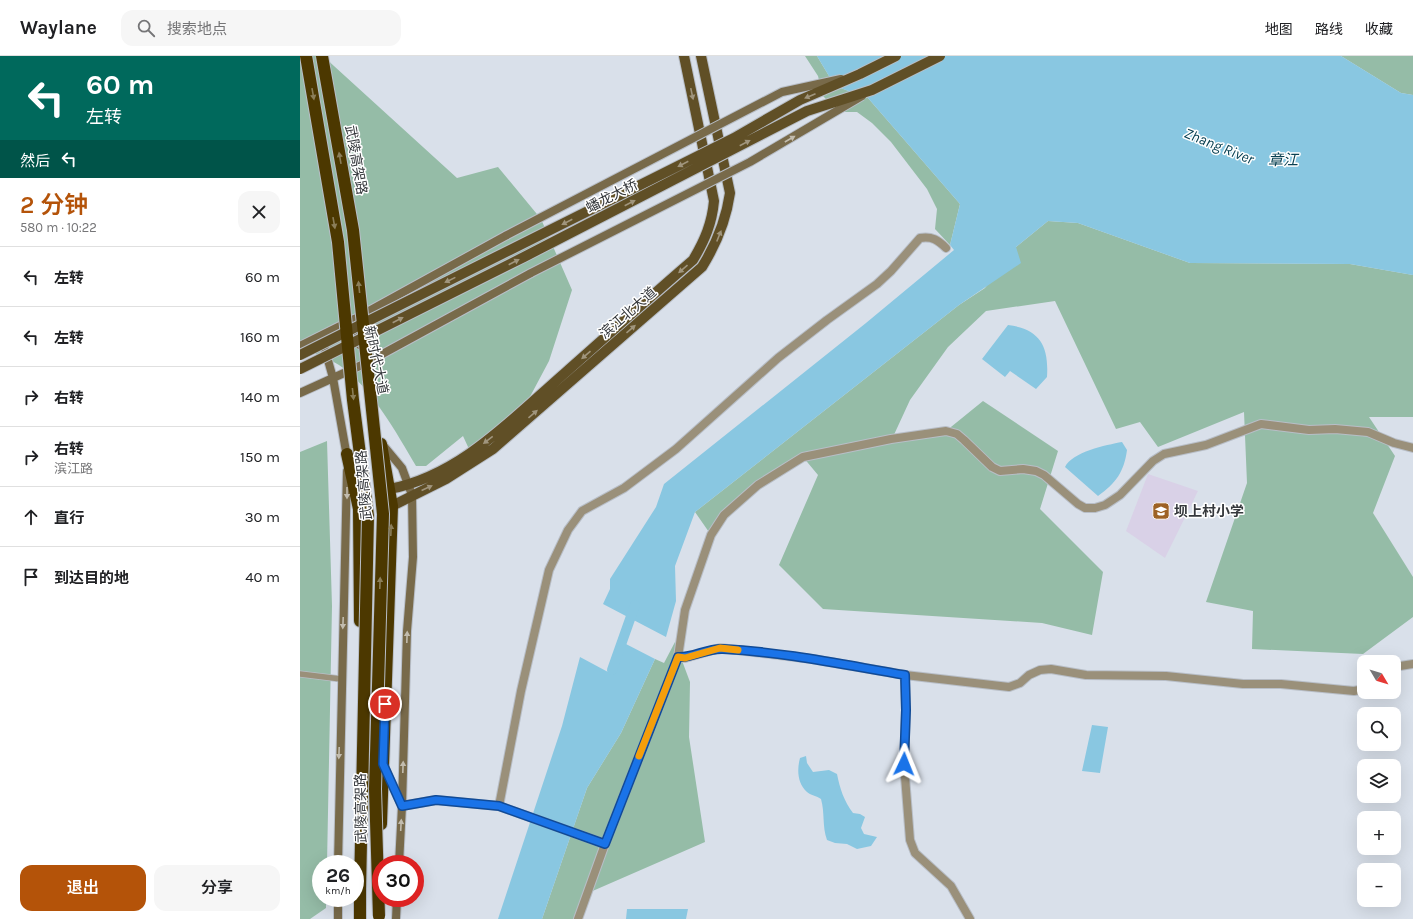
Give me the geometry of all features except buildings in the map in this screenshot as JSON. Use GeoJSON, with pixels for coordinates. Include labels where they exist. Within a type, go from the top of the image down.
{"type":"FeatureCollection","features":[{"type":"Feature","properties":{"kind":"highway","name":"武陵高架路"},"geometry":{"type":"LineString","coordinates":[[306,56],[338,242],[353,400],[368,516],[361,855]]}},
{"type":"Feature","properties":{"kind":"highway","name":"武陵高架路"},"geometry":{"type":"LineString","coordinates":[[322,56],[353,230],[383,514],[375,789],[379,918]]}},
{"type":"Feature","properties":{"kind":"highway"},"geometry":{"type":"LineString","coordinates":[[379,918],[392,506],[380,443]]}},
{"type":"Feature","properties":{"kind":"highway"},"geometry":{"type":"LineString","coordinates":[[347,454],[358,509],[363,764],[361,855]]}},
{"type":"Feature","properties":{"kind":"highway"},"geometry":{"type":"LineString","coordinates":[[360,907],[360,919]]}},
{"type":"Feature","properties":{"kind":"main road","name":"滨江北大道"},"geometry":{"type":"LineString","coordinates":[[392,506],[410,490],[486,442],[693,260],[705,240],[712,219],[714,200],[684,56]]}},
{"type":"Feature","properties":{"kind":"main road","name":"滨江北大道"},"geometry":{"type":"LineString","coordinates":[[389,489],[410,490],[446,479],[493,449],[702,267],[721,232],[727,212],[730,192],[701,56]]}},
{"type":"Feature","properties":{"kind":"main road","name":"蟠龙大桥"},"geometry":{"type":"LineString","coordinates":[[300,355],[734,138],[800,100],[860,74],[896,56]]}},
{"type":"Feature","properties":{"kind":"main road","name":"蟠龙大桥"},"geometry":{"type":"LineString","coordinates":[[300,369],[524,257],[807,111],[872,90],[940,56]]}},
{"type":"Feature","properties":{"kind":"street"},"geometry":{"type":"LineString","coordinates":[[354,319],[507,235],[782,92],[860,74]]}},
{"type":"Feature","properties":{"kind":"street"},"geometry":{"type":"LineString","coordinates":[[300,393],[364,364],[532,273],[750,162],[872,90]]}},
{"type":"Feature","properties":{"kind":"street"},"geometry":{"type":"LineString","coordinates":[[499,806],[521,691],[549,570],[568,530],[582,511],[624,488],[676,449],[778,358],[877,284],[892,271],[920,238],[927,237],[937,239],[946,248]]}},
{"type":"Feature","properties":{"kind":"street","name":"新时代大道"},"geometry":{"type":"LineString","coordinates":[[300,346],[354,319],[380,443]]}},
{"type":"Feature","properties":{"kind":"street"},"geometry":{"type":"LineString","coordinates":[[321,336],[333,378],[347,454],[338,855]]}},
{"type":"Feature","properties":{"kind":"street"},"geometry":{"type":"LineString","coordinates":[[578,919],[605,844],[678,657],[685,610],[711,535],[724,515],[758,485],[803,457],[891,439],[946,431],[957,434],[992,467],[1000,470],[1023,469],[1036,471],[1044,475],[1078,504],[1085,508],[1095,508],[1105,505],[1120,495],[1153,461],[1164,454],[1206,445],[1261,424],[1309,430],[1336,429],[1368,432],[1394,443],[1413,448]]}},
{"type":"Feature","properties":{"kind":"street"},"geometry":{"type":"LineString","coordinates":[[380,443],[402,468],[410,490],[413,558],[407,631],[399,855]]}},
{"type":"Feature","properties":{"kind":"street"},"geometry":{"type":"LineString","coordinates":[[678,657],[685,658],[720,648],[812,659],[905,675],[1009,687],[1020,684],[1028,675],[1040,670],[1052,669],[1086,675],[1166,676],[1243,684],[1281,684],[1357,690]]}},
{"type":"Feature","properties":{"kind":"street"},"geometry":{"type":"LineString","coordinates":[[1401,666],[1413,664]]}},
{"type":"Feature","properties":{"kind":"street"},"geometry":{"type":"LineString","coordinates":[[905,675],[906,710],[904,764],[910,840],[915,853],[951,886],[970,919]]}},
{"type":"Feature","properties":{"kind":"street"},"geometry":{"type":"LineString","coordinates":[[383,764],[402,806]]}},
{"type":"Feature","properties":{"kind":"street"},"geometry":{"type":"LineString","coordinates":[[402,806],[436,800],[499,806],[605,844]]}},
{"type":"Feature","properties":{"kind":"street"},"geometry":{"type":"LineString","coordinates":[[338,907],[338,919]]}},
{"type":"Feature","properties":{"kind":"street"},"geometry":{"type":"LineString","coordinates":[[396,919],[397,907]]}},
{"type":"Feature","properties":{"kind":"lane"},"geometry":{"type":"LineString","coordinates":[[300,674],[342,679]]}},
{"type":"Feature","properties":{"kind":"shaded area","name":"坝上村小学"},"geometry":{"type":"Polygon","coordinates":[[[1148,474],[1198,491],[1165,558],[1126,531],[1148,474]]]}},
{"type":"Feature","properties":{"kind":"green space"},"geometry":{"type":"Polygon","coordinates":[[[300,56],[323,56],[457,178],[498,167],[541,219],[572,290],[549,361],[516,423],[475,462],[463,436],[426,466],[416,466],[382,411],[362,385],[339,365],[300,347],[300,56]]]}},
{"type":"Feature","properties":{"kind":"green space"},"geometry":{"type":"Polygon","coordinates":[[[805,56],[817,56],[835,86],[868,98],[960,204],[950,245],[935,229],[937,209],[927,189],[891,142],[872,123],[857,112],[845,112],[830,103],[823,96],[818,76],[805,56]]]}},
{"type":"Feature","properties":{"kind":"green space"},"geometry":{"type":"Polygon","coordinates":[[[1341,56],[1413,56],[1413,95],[1401,93],[1341,56]]]}},
{"type":"Feature","properties":{"kind":"green space"},"geometry":{"type":"Polygon","coordinates":[[[1048,221],[1078,223],[1190,263],[1350,264],[1413,275],[1413,417],[1369,417],[1395,456],[1373,513],[1413,577],[1413,617],[1363,654],[1252,649],[1253,611],[1206,602],[1247,483],[1244,412],[1158,447],[1140,422],[1116,429],[1055,301],[986,311],[948,347],[910,400],[892,439],[946,431],[983,401],[1058,451],[1040,509],[1103,572],[1092,635],[1042,623],[823,609],[779,565],[818,475],[803,457],[724,515],[711,535],[695,512],[959,305],[985,288],[1016,247],[1048,221]]]}},
{"type":"Feature","properties":{"kind":"green space"},"geometry":{"type":"Polygon","coordinates":[[[327,441],[332,606],[327,855],[312,855],[312,907],[326,908],[310,919],[300,919],[300,452],[327,441]]]}},
{"type":"Feature","properties":{"kind":"green space"},"geometry":{"type":"Polygon","coordinates":[[[675,642],[690,682],[689,737],[705,842],[588,893],[578,919],[542,919],[587,788],[621,733],[655,659],[664,663],[675,642]]]}},
{"type":"Feature","properties":{"kind":"water","name":"章江"},"geometry":{"type":"Polygon","coordinates":[[[817,56],[1341,56],[1401,93],[1413,95],[1413,275],[1350,264],[1190,263],[1078,223],[1048,221],[1016,247],[1021,263],[959,305],[695,512],[675,566],[676,601],[666,637],[603,604],[610,589],[610,579],[656,507],[664,484],[866,323],[954,250],[950,245],[960,204],[868,98],[835,86],[817,56]]]}},
{"type":"Feature","properties":{"kind":"water"},"geometry":{"type":"Polygon","coordinates":[[[1008,325],[1028,330],[1035,335],[1044,348],[1047,377],[1036,389],[1010,371],[1005,377],[982,359],[1008,325]]]}},
{"type":"Feature","properties":{"kind":"water"},"geometry":{"type":"Polygon","coordinates":[[[1122,442],[1127,450],[1124,465],[1114,482],[1098,496],[1065,467],[1075,457],[1082,453],[1099,447],[1122,442]]]}},
{"type":"Feature","properties":{"kind":"water"},"geometry":{"type":"Polygon","coordinates":[[[624,643],[655,659],[621,733],[587,788],[542,919],[498,919],[562,726],[580,657],[608,672],[624,643]]]}},
{"type":"Feature","properties":{"kind":"water"},"geometry":{"type":"Polygon","coordinates":[[[1092,725],[1108,727],[1100,773],[1082,771],[1092,725]]]}},
{"type":"Feature","properties":{"kind":"water"},"geometry":{"type":"Polygon","coordinates":[[[806,756],[807,763],[813,772],[829,770],[837,774],[847,804],[853,813],[860,814],[865,817],[861,828],[864,834],[877,837],[871,846],[857,849],[847,844],[835,843],[827,840],[821,799],[807,792],[801,784],[799,776],[798,767],[800,758],[806,756]]]}},
{"type":"Feature","properties":{"kind":"water"},"geometry":{"type":"Polygon","coordinates":[[[627,909],[688,909],[686,919],[626,919],[627,909]]]}},
{"type":"Feature","properties":{"kind":"waterway"},"geometry":{"type":"LineString","coordinates":[[612,670],[635,605]]}},
{"type":"Feature","properties":{"kind":"slow traffic"},"geometry":{"type":"LineString","coordinates":[[639,756],[678,657],[685,658],[720,648],[738,650]]}},
{"type":"Feature","properties":{"kind":"place","name":"坝上村小学"},"geometry":{"type":"Point","coordinates":[1161,511]}},
{"type":"Feature","properties":{"kind":"route"},"geometry":{"type":"LineString","coordinates":[[385,704],[383,764],[402,806],[436,800],[499,806],[605,844],[678,657],[685,658],[720,648],[812,659],[905,675],[906,710],[904,764]]}},
{"type":"Feature","properties":{"kind":"water label","name":"Zhang River"},"geometry":{"type":"Point","coordinates":[1219,146]}}]}
